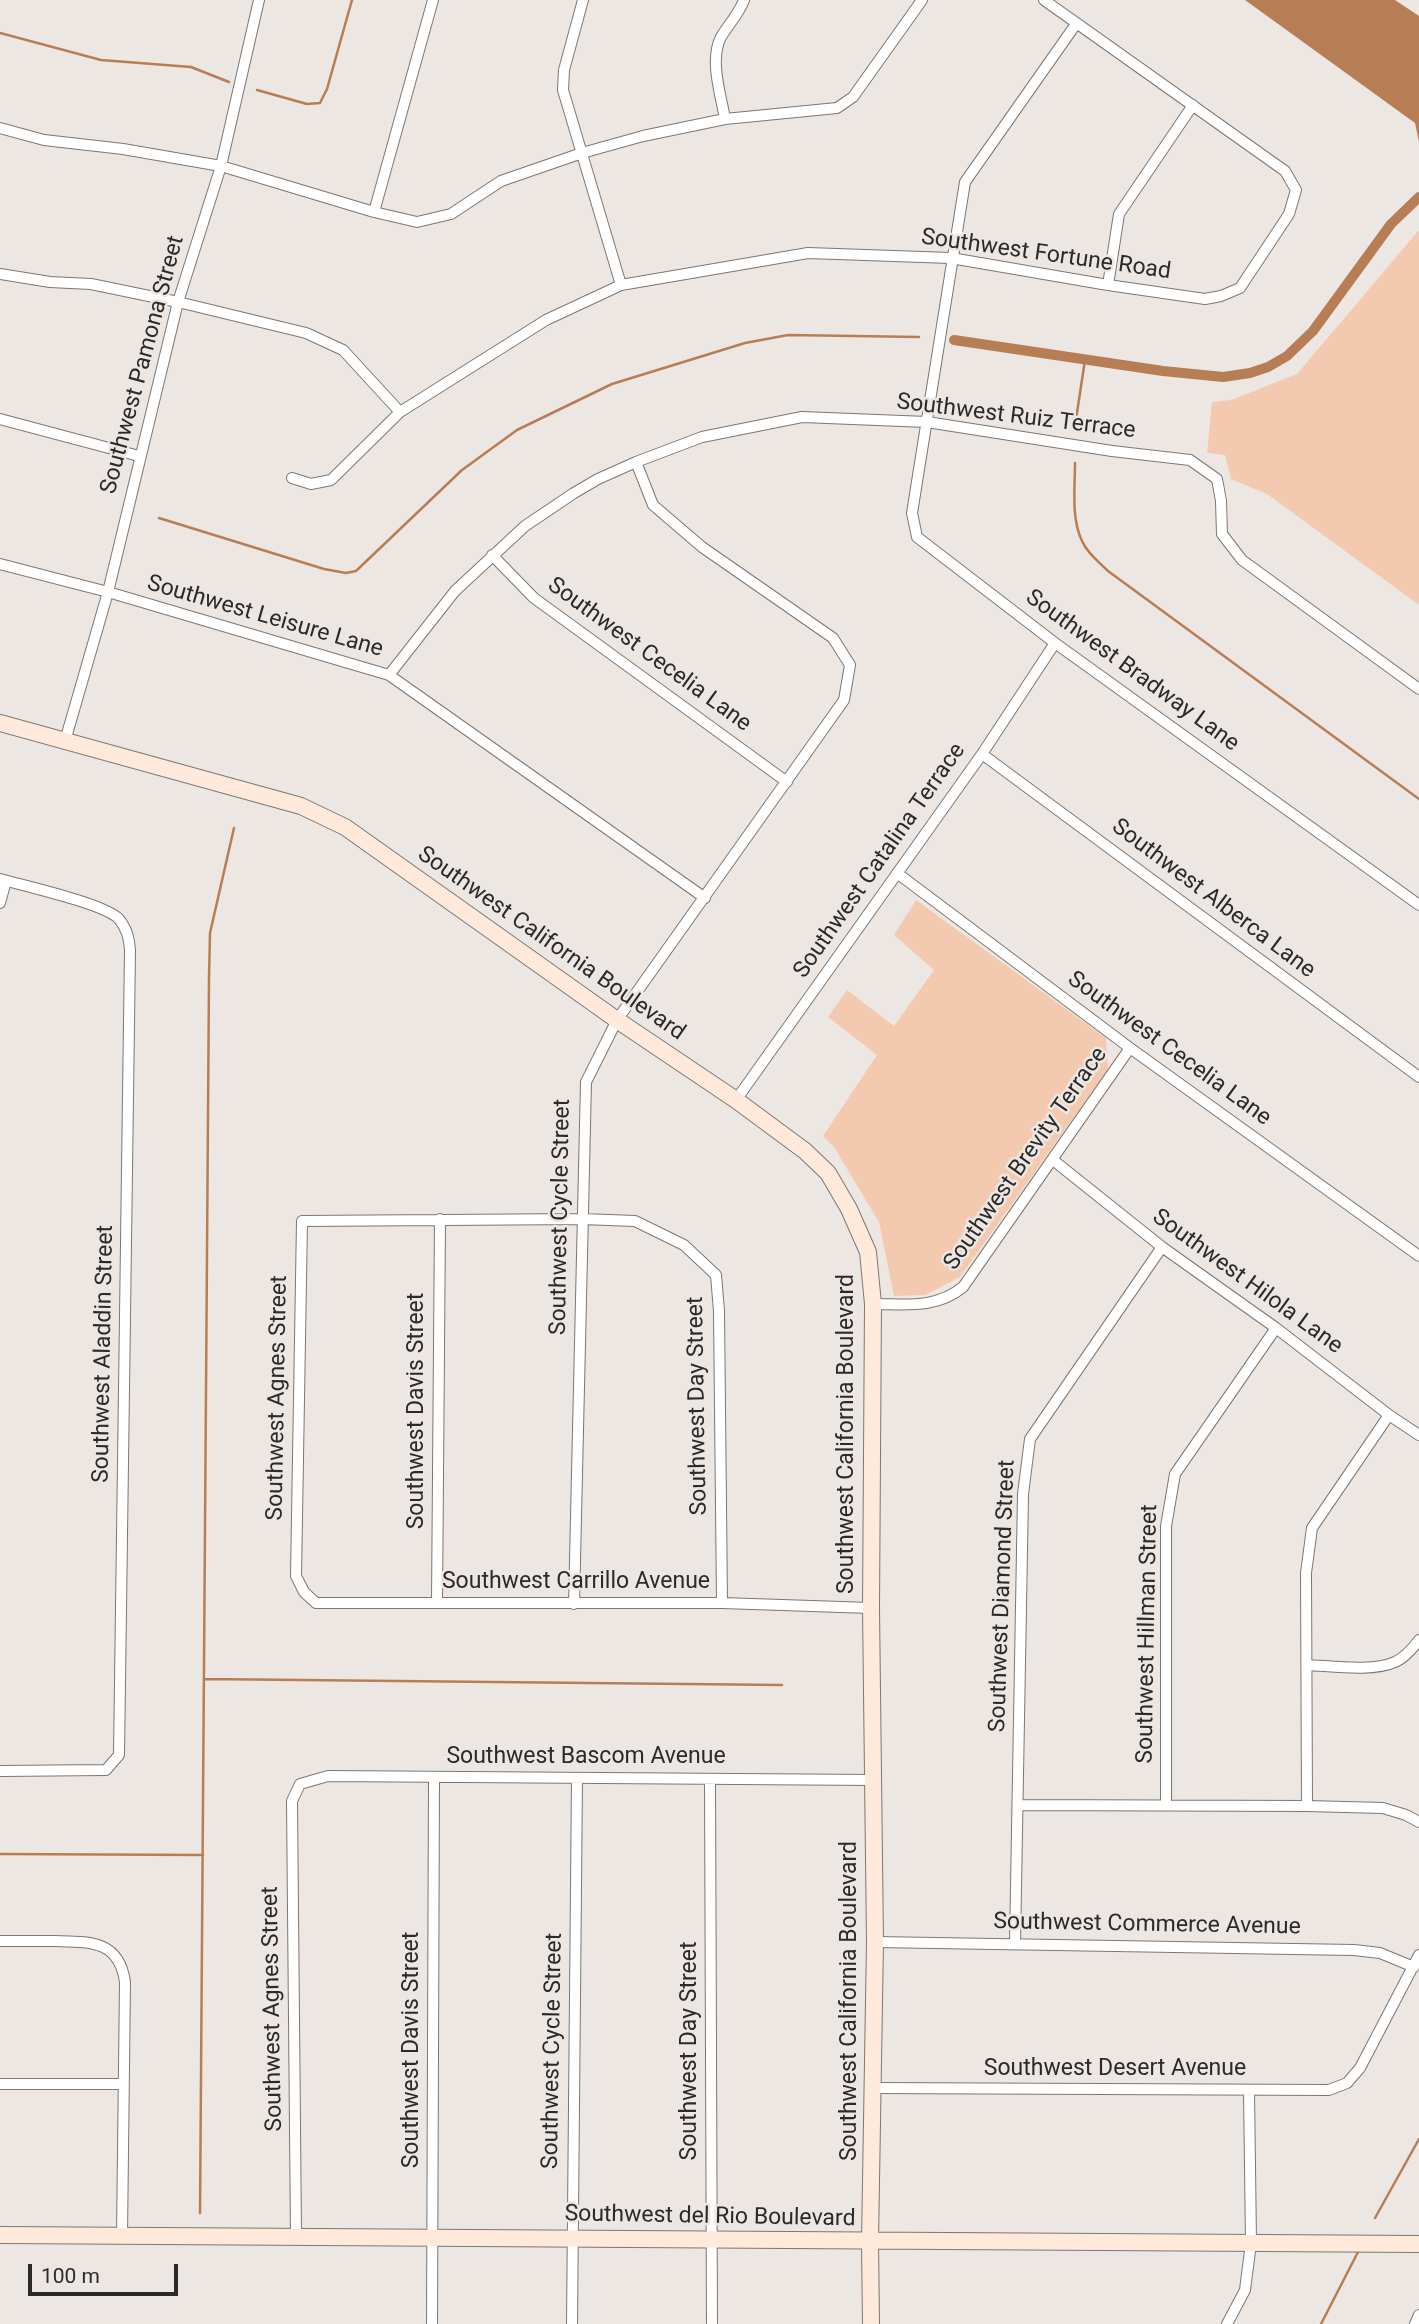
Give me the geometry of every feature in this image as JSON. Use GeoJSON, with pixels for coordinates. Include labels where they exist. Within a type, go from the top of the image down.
{"type":"FeatureCollection","features":[{"type":"Feature","properties":{"kind":"street"},"geometry":{"type":"LineString","coordinates":[[374,212],[433,0]]}},
{"type":"Feature","properties":{"kind":"street"},"geometry":{"type":"LineString","coordinates":[[583,0],[562,78],[565,97],[621,285]]}},
{"type":"Feature","properties":{"kind":"street"},"geometry":{"type":"LineString","coordinates":[[725,119],[716,49],[744,0]]}},
{"type":"Feature","properties":{"kind":"street"},"geometry":{"type":"LineString","coordinates":[[0,128],[44,140],[122,149],[221,166],[374,212],[417,222],[451,214],[501,181],[582,153],[643,136],[725,119],[837,108],[853,97],[922,0]]}},
{"type":"Feature","properties":{"kind":"street"},"geometry":{"type":"LineString","coordinates":[[1044,0],[1193,105],[1119,214],[1108,285]]}},
{"type":"Feature","properties":{"kind":"street","name":"Southwest Pamona Street"},"geometry":{"type":"LineString","coordinates":[[65,741],[107,592],[178,302],[221,166],[257,1]]}},
{"type":"Feature","properties":{"kind":"street","name":"Southwest Bradway Lane"},"geometry":{"type":"LineString","coordinates":[[1076,24],[965,182],[912,513],[917,537],[1055,643],[1419,905]]}},
{"type":"Feature","properties":{"kind":"street","name":"Southwest Fortune Road"},"geometry":{"type":"LineString","coordinates":[[292,478],[311,484],[331,480],[400,412],[546,320],[621,285],[808,253],[951,258],[1205,299],[1221,296],[1240,288],[1290,214],[1296,190],[1284,171],[1193,105]]}},
{"type":"Feature","properties":{"kind":"street"},"geometry":{"type":"LineString","coordinates":[[0,274],[50,282],[91,284],[306,333],[343,350],[400,412]]}},
{"type":"Feature","properties":{"kind":"street","name":"Southwest Ruiz Terrace"},"geometry":{"type":"LineString","coordinates":[[389,675],[454,591],[525,526],[574,493],[636,462],[702,437],[802,417],[927,422],[1112,451],[1190,460],[1217,479],[1222,534],[1242,560],[1419,689]]}},
{"type":"Feature","properties":{"kind":"street"},"geometry":{"type":"LineString","coordinates":[[0,419],[139,456]]}},
{"type":"Feature","properties":{"kind":"street","name":"Southwest Cycle Street"},"geometry":{"type":"LineString","coordinates":[[574,1604],[586,1082],[617,1020],[844,700],[850,665],[833,638],[702,547],[653,505],[636,462]]}},
{"type":"Feature","properties":{"kind":"street","name":"Southwest Cecelia Lane"},"geometry":{"type":"LineString","coordinates":[[492,555],[534,598],[787,782]]}},
{"type":"Feature","properties":{"kind":"street","name":"Southwest Leisure Lane"},"geometry":{"type":"LineString","coordinates":[[0,564],[107,592],[389,675],[705,898]]}},
{"type":"Feature","properties":{"kind":"street","name":"Southwest Catalina Terrace"},"geometry":{"type":"LineString","coordinates":[[736,1100],[982,754],[1055,643]]}},
{"type":"Feature","properties":{"kind":"street","name":"Southwest California Boulevard"},"geometry":{"type":"LineString","coordinates":[[0,723],[301,806],[345,827],[805,1151],[828,1174],[849,1209],[868,1252],[873,1304],[871,1608],[875,1942],[870,2241],[872,2324]]}},
{"type":"Feature","properties":{"kind":"street","name":"Southwest Alberca Lane"},"geometry":{"type":"LineString","coordinates":[[982,754],[1419,1077]]}},
{"type":"Feature","properties":{"kind":"street","name":"Southwest Cecelia Lane"},"geometry":{"type":"LineString","coordinates":[[897,873],[1130,1048],[1419,1256]]}},
{"type":"Feature","properties":{"kind":"street"},"geometry":{"type":"LineString","coordinates":[[0,903],[3,880]]}},
{"type":"Feature","properties":{"kind":"street","name":"Southwest Aladdin Street"},"geometry":{"type":"LineString","coordinates":[[0,1771],[106,1770],[119,1755],[130,950],[128,933],[110,911],[3,880]]}},
{"type":"Feature","properties":{"kind":"street","name":"Southwest Brevity Terrace"},"geometry":{"type":"LineString","coordinates":[[873,1304],[934,1303],[954,1295],[974,1273],[1130,1048]]}},
{"type":"Feature","properties":{"kind":"street","name":"Southwest Hilola Lane"},"geometry":{"type":"LineString","coordinates":[[1052,1160],[1162,1247],[1419,1435]]}},
{"type":"Feature","properties":{"kind":"street","name":"Southwest Davis Street"},"geometry":{"type":"LineString","coordinates":[[437,1603],[440,1219]]}},
{"type":"Feature","properties":{"kind":"street","name":"Southwest Day Street"},"geometry":{"type":"LineString","coordinates":[[302,1221],[635,1221],[684,1245],[716,1275],[719,1311],[722,1603]]}},
{"type":"Feature","properties":{"kind":"street","name":"Southwest Agnes Street"},"geometry":{"type":"LineString","coordinates":[[296,1576],[302,1221]]}},
{"type":"Feature","properties":{"kind":"street","name":"Southwest Diamond Street"},"geometry":{"type":"LineString","coordinates":[[1016,1944],[1023,1494],[1030,1439],[1162,1247]]}},
{"type":"Feature","properties":{"kind":"street","name":"Southwest Hillman Street"},"geometry":{"type":"LineString","coordinates":[[1166,1805],[1166,1526],[1175,1474],[1276,1328]]}},
{"type":"Feature","properties":{"kind":"street"},"geometry":{"type":"LineString","coordinates":[[1307,1806],[1306,1573],[1312,1528],[1389,1415]]}},
{"type":"Feature","properties":{"kind":"street","name":"Southwest Carrillo Avenue"},"geometry":{"type":"LineString","coordinates":[[296,1576],[304,1592],[316,1603],[722,1603],[871,1608]]}},
{"type":"Feature","properties":{"kind":"street"},"geometry":{"type":"LineString","coordinates":[[1307,1665],[1368,1667],[1389,1664],[1398,1661],[1419,1640]]}},
{"type":"Feature","properties":{"kind":"street","name":"Southwest Bascom Avenue"},"geometry":{"type":"LineString","coordinates":[[300,1784],[328,1776],[873,1780]]}},
{"type":"Feature","properties":{"kind":"street","name":"Southwest Davis Street"},"geometry":{"type":"LineString","coordinates":[[432,2324],[435,1777]]}},
{"type":"Feature","properties":{"kind":"street","name":"Southwest Cycle Street"},"geometry":{"type":"LineString","coordinates":[[572,2324],[577,1778]]}},
{"type":"Feature","properties":{"kind":"street","name":"Southwest Day Street"},"geometry":{"type":"LineString","coordinates":[[710,1779],[712,2324]]}},
{"type":"Feature","properties":{"kind":"street","name":"Southwest Agnes Street"},"geometry":{"type":"LineString","coordinates":[[296,2236],[292,1801],[300,1784]]}},
{"type":"Feature","properties":{"kind":"street"},"geometry":{"type":"LineString","coordinates":[[1019,1805],[1383,1808],[1419,1822]]}},
{"type":"Feature","properties":{"kind":"street"},"geometry":{"type":"LineString","coordinates":[[0,1941],[76,1941],[99,1944],[114,1954],[121,1963],[125,1982],[122,2236]]}},
{"type":"Feature","properties":{"kind":"street","name":"Southwest Commerce Avenue"},"geometry":{"type":"LineString","coordinates":[[875,1942],[1354,1950],[1380,1953],[1414,1967]]}},
{"type":"Feature","properties":{"kind":"street"},"geometry":{"type":"LineString","coordinates":[[1414,1967],[1419,1955]]}},
{"type":"Feature","properties":{"kind":"street","name":"Southwest Desert Avenue"},"geometry":{"type":"LineString","coordinates":[[872,2088],[1249,2091],[1340,2088],[1354,2077],[1369,2054],[1414,1967]]}},
{"type":"Feature","properties":{"kind":"street"},"geometry":{"type":"LineString","coordinates":[[0,2084],[123,2084]]}},
{"type":"Feature","properties":{"kind":"street"},"geometry":{"type":"LineString","coordinates":[[1227,2324],[1245,2290],[1251,2243],[1249,2091]]}},
{"type":"Feature","properties":{"kind":"street","name":"Southwest del Rio Boulevard"},"geometry":{"type":"LineString","coordinates":[[0,2235],[1419,2244]]}},
{"type":"Feature","properties":{"kind":"street"},"geometry":{"type":"LineString","coordinates":[[1415,2324],[1419,2315]]}},
{"type":"Feature","properties":{"kind":"shaded area"},"geometry":{"type":"Polygon","coordinates":[[[1245,0],[1395,0],[1419,16],[1419,142],[1415,123],[1245,0]]]}},
{"type":"Feature","properties":{"kind":"shaded area"},"geometry":{"type":"Polygon","coordinates":[[[1419,230],[1419,605],[1267,494],[1231,479],[1225,455],[1207,453],[1212,402],[1231,400],[1297,374],[1419,230]]]}},
{"type":"Feature","properties":{"kind":"shaded area"},"geometry":{"type":"Polygon","coordinates":[[[916,900],[1106,1038],[1108,1069],[960,1277],[925,1295],[894,1296],[879,1222],[834,1147],[823,1136],[877,1055],[828,1017],[847,990],[894,1026],[934,970],[894,935],[916,900]]]}},
{"type":"Feature","properties":{"kind":"waterway"},"geometry":{"type":"LineString","coordinates":[[257,90],[307,104],[320,103],[327,89],[352,0]]}},
{"type":"Feature","properties":{"kind":"waterway"},"geometry":{"type":"LineString","coordinates":[[0,33],[101,60],[191,67],[229,82]]}},
{"type":"Feature","properties":{"kind":"waterway"},"geometry":{"type":"LineString","coordinates":[[954,340],[1163,371],[1223,377],[1250,373],[1287,356],[1313,331],[1391,224],[1419,197]]}},
{"type":"Feature","properties":{"kind":"waterway"},"geometry":{"type":"LineString","coordinates":[[159,518],[324,569],[346,573],[356,571],[462,470],[517,430],[612,384],[745,343],[788,335],[919,337]]}},
{"type":"Feature","properties":{"kind":"waterway"},"geometry":{"type":"LineString","coordinates":[[1075,426],[1085,360]]}},
{"type":"Feature","properties":{"kind":"waterway"},"geometry":{"type":"LineString","coordinates":[[1075,463],[1076,523],[1084,545],[1097,561],[1419,799]]}},
{"type":"Feature","properties":{"kind":"waterway"},"geometry":{"type":"LineString","coordinates":[[200,2213],[210,933],[234,828]]}},
{"type":"Feature","properties":{"kind":"waterway"},"geometry":{"type":"LineString","coordinates":[[205,1679],[782,1685]]}},
{"type":"Feature","properties":{"kind":"waterway"},"geometry":{"type":"LineString","coordinates":[[0,1854],[203,1855]]}},
{"type":"Feature","properties":{"kind":"waterway"},"geometry":{"type":"LineString","coordinates":[[1375,2218],[1419,2139]]}},
{"type":"Feature","properties":{"kind":"waterway"},"geometry":{"type":"LineString","coordinates":[[1321,2324],[1358,2252]]}}]}
